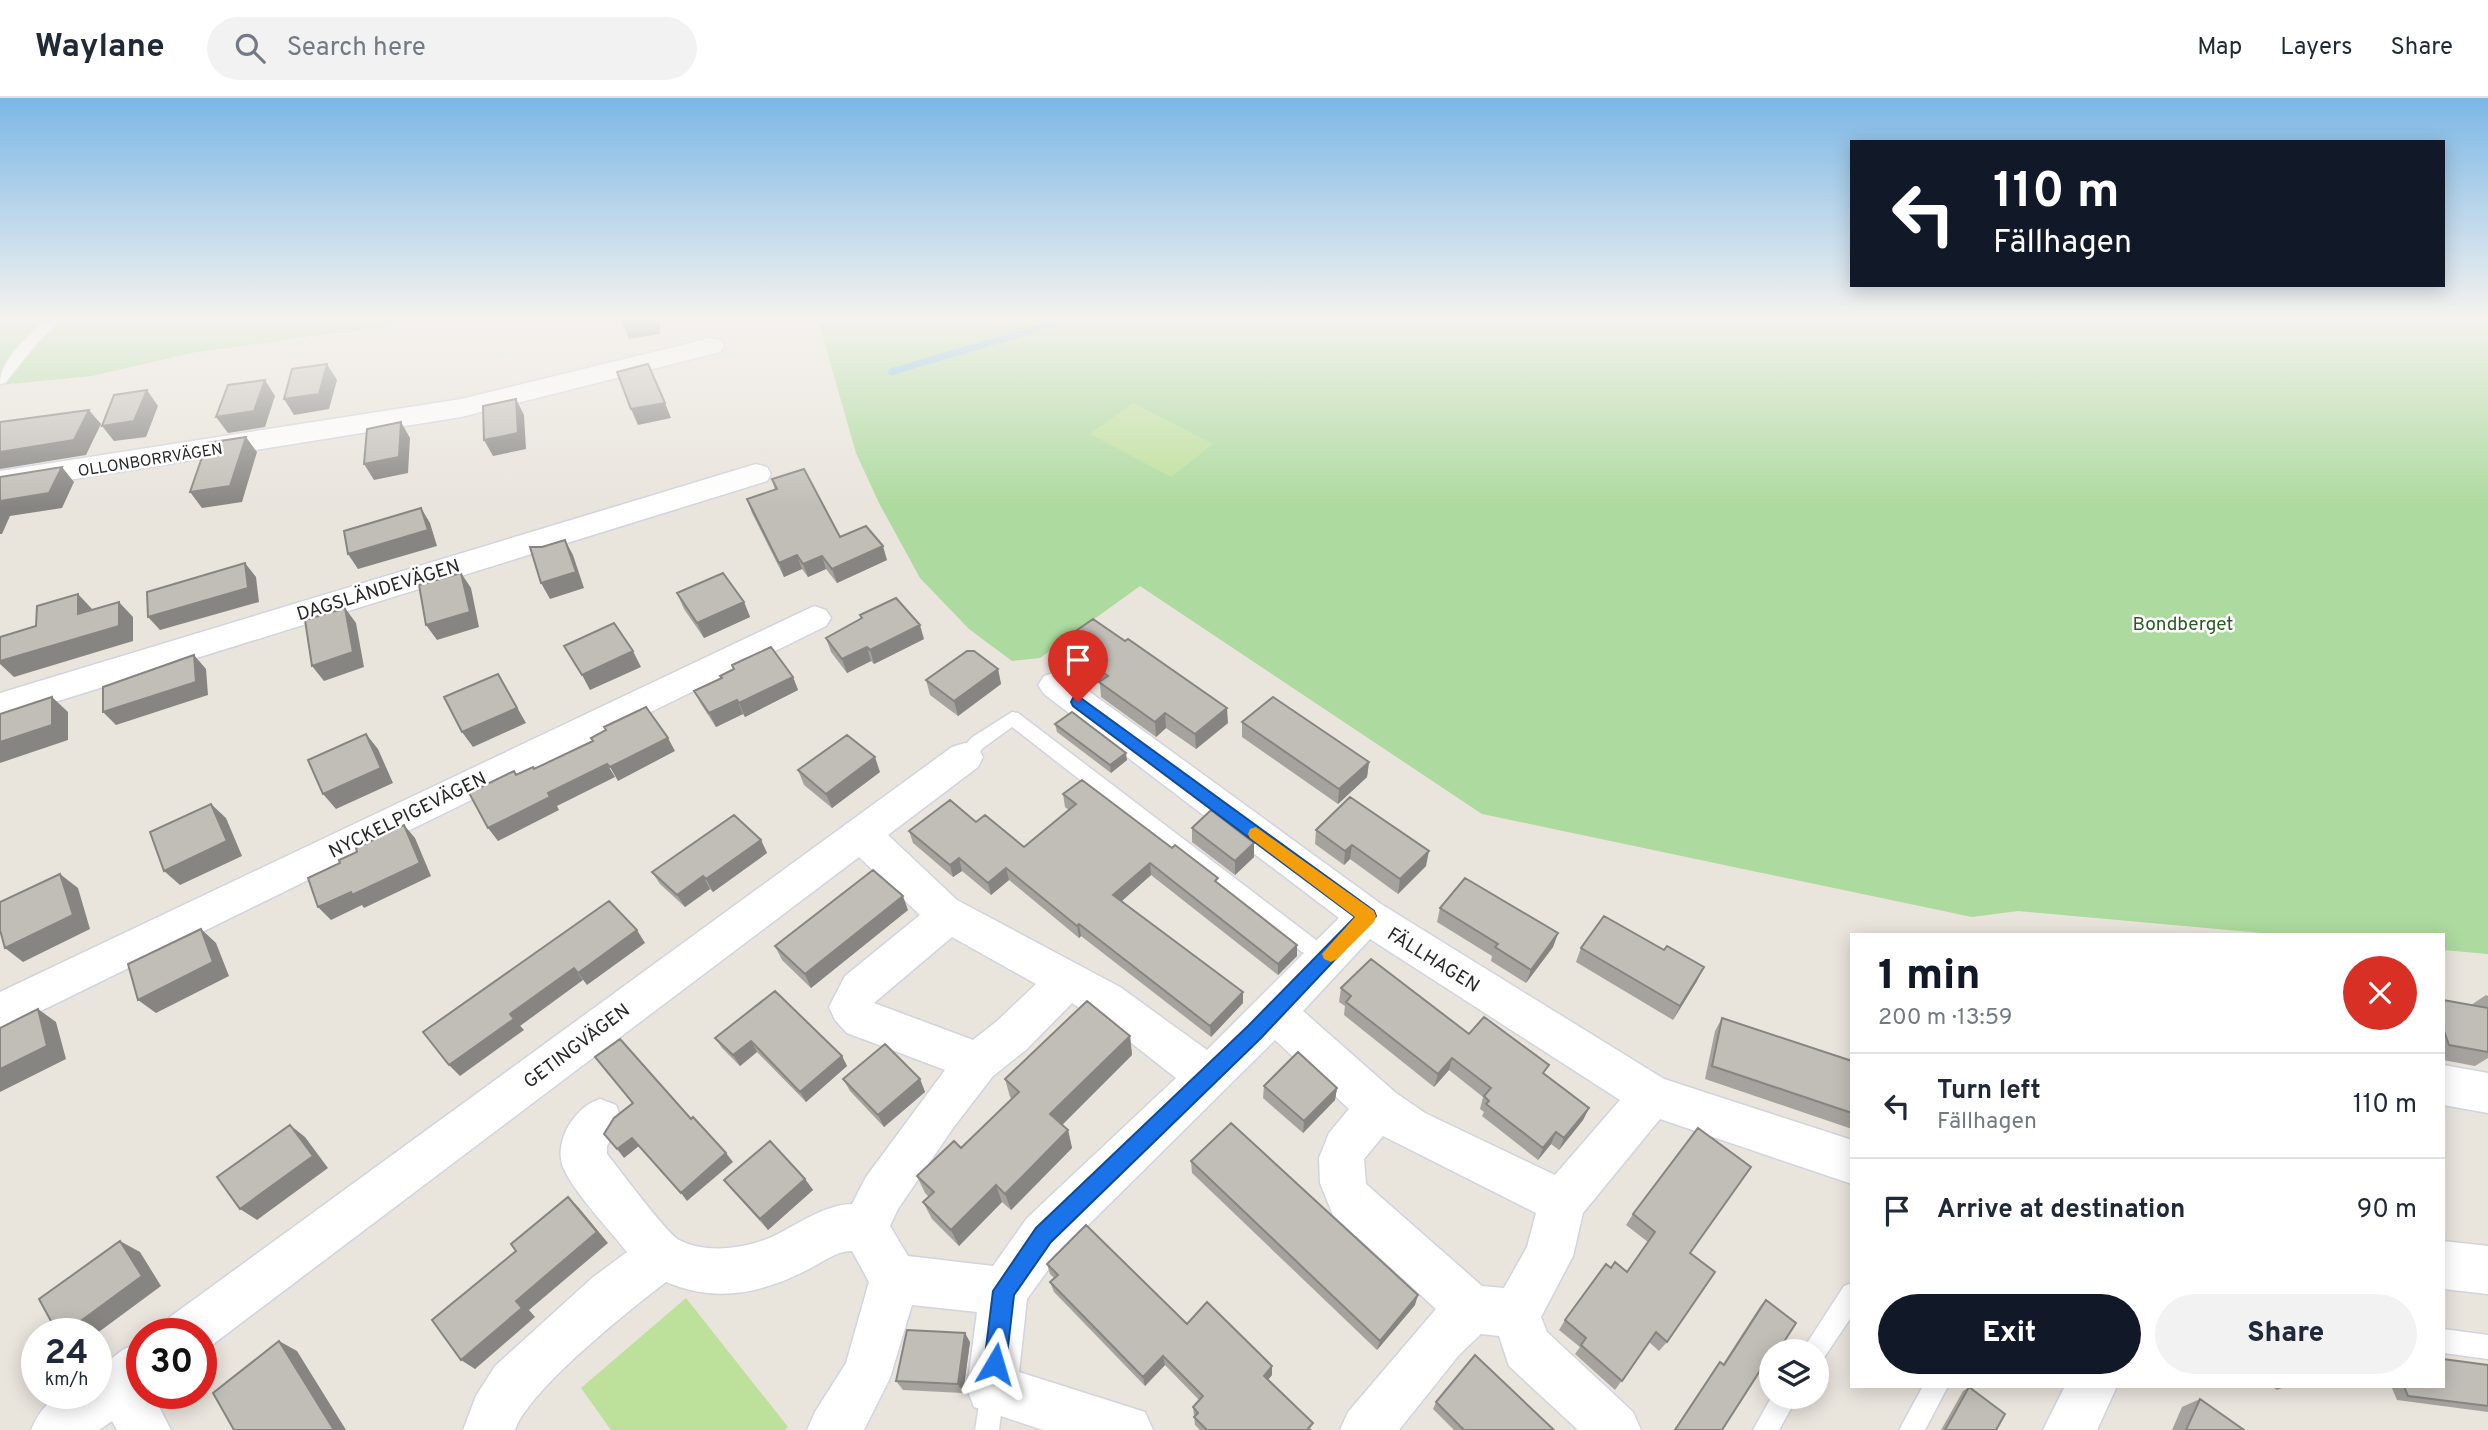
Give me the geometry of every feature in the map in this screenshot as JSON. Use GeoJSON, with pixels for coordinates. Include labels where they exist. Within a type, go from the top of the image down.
{"type":"FeatureCollection","features":[{"type":"Feature","properties":{"kind":"street","name":"OLLONBORRVÄGEN"},"geometry":{"type":"LineString","coordinates":[[0,481],[461,408],[565,382]]}},
{"type":"Feature","properties":{"kind":"street","name":"DAGSLÄNDEVÄGEN"},"geometry":{"type":"LineString","coordinates":[[0,706],[756,474]]}},
{"type":"Feature","properties":{"kind":"street","name":"NYCKELPIGEVÄGEN"},"geometry":{"type":"LineString","coordinates":[[0,1012],[814,618]]}},
{"type":"Feature","properties":{"kind":"street","name":"FÄLLHAGEN"},"geometry":{"type":"LineString","coordinates":[[1056,685],[1367,916],[1652,1096],[1850,1161]]}},
{"type":"Feature","properties":{"kind":"street","name":"GETINGVÄGEN"},"geometry":{"type":"LineString","coordinates":[[209,1318],[965,757]]}},
{"type":"Feature","properties":{"kind":"street"},"geometry":{"type":"LineString","coordinates":[[861,834],[949,915],[1103,998],[1208,1077]]}},
{"type":"Feature","properties":{"kind":"street"},"geometry":{"type":"LineString","coordinates":[[949,915],[860,989],[850,1007],[862,1020],[978,1062]]}},
{"type":"Feature","properties":{"kind":"street"},"geometry":{"type":"LineString","coordinates":[[1127,1430],[990,1409],[1004,1291],[1044,1235],[1208,1077],[1367,916]]}},
{"type":"Feature","properties":{"kind":"street"},"geometry":{"type":"LineString","coordinates":[[865,1227],[882,1192],[937,1113],[978,1062],[1012,1035],[1067,980]]}},
{"type":"Feature","properties":{"kind":"street"},"geometry":{"type":"LineString","coordinates":[[1273,1012],[1380,1108],[1409,1128],[1562,1202]]}},
{"type":"Feature","properties":{"kind":"street"},"geometry":{"type":"LineString","coordinates":[[2445,1085],[2488,1093]]}},
{"type":"Feature","properties":{"kind":"street"},"geometry":{"type":"LineString","coordinates":[[1366,1430],[1442,1338],[1494,1312],[1549,1256],[1562,1202],[1652,1096]]}},
{"type":"Feature","properties":{"kind":"street"},"geometry":{"type":"LineString","coordinates":[[1380,1108],[1348,1143],[1339,1161],[1340,1179],[1349,1199],[1494,1312],[1527,1348],[1615,1430]]}},
{"type":"Feature","properties":{"kind":"street"},"geometry":{"type":"LineString","coordinates":[[600,1120],[585,1140],[584,1161],[661,1256],[678,1264],[712,1272],[741,1272],[780,1258],[839,1228],[865,1227]]}},
{"type":"Feature","properties":{"kind":"street"},"geometry":{"type":"LineString","coordinates":[[834,1430],[849,1411],[876,1352],[894,1279],[865,1227]]}},
{"type":"Feature","properties":{"kind":"street"},"geometry":{"type":"LineString","coordinates":[[489,1430],[494,1414],[513,1384],[609,1295],[661,1256]]}},
{"type":"Feature","properties":{"kind":"street"},"geometry":{"type":"LineString","coordinates":[[2445,1265],[2488,1270]]}},
{"type":"Feature","properties":{"kind":"street"},"geometry":{"type":"LineString","coordinates":[[894,1279],[1004,1291]]}},
{"type":"Feature","properties":{"kind":"street"},"geometry":{"type":"LineString","coordinates":[[57,1430],[126,1379]]}},
{"type":"Feature","properties":{"kind":"street"},"geometry":{"type":"LineString","coordinates":[[2069,1430],[2091,1388]]}},
{"type":"Feature","properties":{"kind":"street"},"geometry":{"type":"LineString","coordinates":[[139,1409],[145,1430]]}},
{"type":"Feature","properties":{"kind":"lane"},"geometry":{"type":"LineString","coordinates":[[965,757],[977,743],[1012,718],[1308,946]]}},
{"type":"Feature","properties":{"kind":"lane"},"geometry":{"type":"LineString","coordinates":[[1823,1339],[1850,1297]]}},
{"type":"Feature","properties":{"kind":"lane"},"geometry":{"type":"LineString","coordinates":[[2445,1341],[2488,1347]]}},
{"type":"Feature","properties":{"kind":"lane"},"geometry":{"type":"LineString","coordinates":[[1911,1430],[1935,1388]]}},
{"type":"Feature","properties":{"kind":"lane"},"geometry":{"type":"LineString","coordinates":[[1765,1430],[1778,1409]]}},
{"type":"Feature","properties":{"kind":"green space"},"geometry":{"type":"Polygon","coordinates":[[[0,382],[29,382],[0,385],[0,382]]]}},
{"type":"Feature","properties":{"kind":"green space","name":"Bondberget"},"geometry":{"type":"Polygon","coordinates":[[[836,382],[2488,382],[2488,954],[2445,950],[2445,933],[2262,933],[2018,911],[1972,917],[1482,814],[1140,586],[1040,658],[1012,661],[969,629],[920,578],[879,503],[856,453],[836,382]]]}},
{"type":"Feature","properties":{"kind":"green space"},"geometry":{"type":"Polygon","coordinates":[[[1133,403],[1213,444],[1171,477],[1090,434],[1133,403]]]}},
{"type":"Feature","properties":{"kind":"green space"},"geometry":{"type":"Polygon","coordinates":[[[686,1298],[788,1427],[785,1430],[611,1430],[581,1388],[686,1298]]]}},
{"type":"Feature","properties":{"kind":"building"},"geometry":{"type":"Polygon","coordinates":[[[264,382],[254,411],[216,417],[228,385],[264,382]]]}},
{"type":"Feature","properties":{"kind":"building"},"geometry":{"type":"Polygon","coordinates":[[[288,382],[322,382],[319,394],[284,399],[288,382]]]}},
{"type":"Feature","properties":{"kind":"building"},"geometry":{"type":"Polygon","coordinates":[[[621,382],[656,382],[665,403],[631,409],[621,382]]]}},
{"type":"Feature","properties":{"kind":"building"},"geometry":{"type":"Polygon","coordinates":[[[147,390],[134,421],[102,426],[114,395],[147,390]]]}},
{"type":"Feature","properties":{"kind":"building"},"geometry":{"type":"Polygon","coordinates":[[[516,399],[518,433],[484,440],[483,406],[516,399]]]}},
{"type":"Feature","properties":{"kind":"building"},"geometry":{"type":"Polygon","coordinates":[[[89,410],[74,440],[0,452],[0,422],[89,410]]]}},
{"type":"Feature","properties":{"kind":"building"},"geometry":{"type":"Polygon","coordinates":[[[401,422],[399,457],[364,464],[367,429],[401,422]]]}},
{"type":"Feature","properties":{"kind":"building"},"geometry":{"type":"Polygon","coordinates":[[[246,437],[230,486],[190,492],[207,443],[246,437]]]}},
{"type":"Feature","properties":{"kind":"building"},"geometry":{"type":"Polygon","coordinates":[[[62,467],[49,493],[0,501],[0,477],[62,467]]]}},
{"type":"Feature","properties":{"kind":"building"},"geometry":{"type":"Polygon","coordinates":[[[804,469],[840,537],[866,526],[883,546],[832,569],[822,556],[803,564],[797,555],[779,563],[747,499],[777,489],[772,479],[804,469]]]}},
{"type":"Feature","properties":{"kind":"building"},"geometry":{"type":"Polygon","coordinates":[[[421,508],[428,530],[348,554],[344,531],[421,508]]]}},
{"type":"Feature","properties":{"kind":"building"},"geometry":{"type":"Polygon","coordinates":[[[565,540],[576,572],[541,583],[530,547],[542,547],[565,540]]]}},
{"type":"Feature","properties":{"kind":"building"},"geometry":{"type":"Polygon","coordinates":[[[245,563],[248,588],[148,617],[147,592],[245,563]]]}},
{"type":"Feature","properties":{"kind":"building"},"geometry":{"type":"Polygon","coordinates":[[[461,573],[470,612],[426,625],[419,585],[461,573]]]}},
{"type":"Feature","properties":{"kind":"building"},"geometry":{"type":"Polygon","coordinates":[[[723,573],[744,602],[697,623],[677,593],[723,573]]]}},
{"type":"Feature","properties":{"kind":"building"},"geometry":{"type":"Polygon","coordinates":[[[78,594],[78,614],[119,602],[119,626],[0,661],[0,637],[36,626],[37,606],[78,594]]]}},
{"type":"Feature","properties":{"kind":"building"},"geometry":{"type":"Polygon","coordinates":[[[896,598],[920,625],[870,650],[867,647],[842,659],[826,638],[862,618],[860,615],[896,598]]]}},
{"type":"Feature","properties":{"kind":"building"},"geometry":{"type":"Polygon","coordinates":[[[345,608],[353,652],[312,666],[305,620],[345,608]]]}},
{"type":"Feature","properties":{"kind":"building"},"geometry":{"type":"Polygon","coordinates":[[[1093,619],[1125,641],[1128,639],[1227,708],[1195,734],[1165,713],[1155,722],[1099,682],[1108,676],[1060,642],[1093,619]]]}},
{"type":"Feature","properties":{"kind":"building"},"geometry":{"type":"Polygon","coordinates":[[[614,623],[633,651],[582,675],[564,646],[614,623]]]}},
{"type":"Feature","properties":{"kind":"building"},"geometry":{"type":"Polygon","coordinates":[[[771,647],[793,677],[739,703],[737,700],[709,713],[694,691],[722,678],[720,676],[734,669],[732,665],[771,647]]]}},
{"type":"Feature","properties":{"kind":"building"},"geometry":{"type":"Polygon","coordinates":[[[967,651],[974,651],[998,669],[954,701],[926,680],[967,651]]]}},
{"type":"Feature","properties":{"kind":"building"},"geometry":{"type":"Polygon","coordinates":[[[194,655],[196,682],[103,712],[103,687],[194,655]]]}},
{"type":"Feature","properties":{"kind":"building"},"geometry":{"type":"Polygon","coordinates":[[[498,674],[517,708],[462,732],[444,697],[498,674]]]}},
{"type":"Feature","properties":{"kind":"building"},"geometry":{"type":"Polygon","coordinates":[[[52,697],[52,725],[0,742],[0,714],[52,697]]]}},
{"type":"Feature","properties":{"kind":"building"},"geometry":{"type":"Polygon","coordinates":[[[1273,697],[1369,762],[1339,789],[1242,722],[1273,697]]]}},
{"type":"Feature","properties":{"kind":"building"},"geometry":{"type":"Polygon","coordinates":[[[646,707],[668,738],[610,767],[607,764],[548,793],[550,797],[488,828],[469,793],[514,771],[516,775],[533,767],[534,769],[593,741],[591,738],[606,730],[604,727],[646,707]]]}},
{"type":"Feature","properties":{"kind":"building"},"geometry":{"type":"Polygon","coordinates":[[[1072,712],[1126,753],[1110,765],[1055,724],[1072,712]]]}},
{"type":"Feature","properties":{"kind":"building"},"geometry":{"type":"Polygon","coordinates":[[[366,734],[381,768],[323,794],[308,760],[366,734]]]}},
{"type":"Feature","properties":{"kind":"building"},"geometry":{"type":"Polygon","coordinates":[[[847,735],[875,757],[826,794],[798,770],[847,735]]]}},
{"type":"Feature","properties":{"kind":"building"},"geometry":{"type":"Polygon","coordinates":[[[1082,780],[1172,848],[1175,845],[1218,878],[1215,881],[1297,945],[1278,964],[1150,863],[1113,895],[1243,992],[1210,1026],[1079,924],[1077,926],[1006,868],[988,883],[959,858],[950,865],[909,831],[950,800],[976,822],[985,815],[1024,847],[1076,804],[1063,794],[1082,780]]]}},
{"type":"Feature","properties":{"kind":"building"},"geometry":{"type":"Polygon","coordinates":[[[1350,797],[1429,851],[1400,879],[1352,845],[1345,851],[1316,830],[1350,797]]]}},
{"type":"Feature","properties":{"kind":"building"},"geometry":{"type":"Polygon","coordinates":[[[211,804],[227,841],[164,871],[150,832],[211,804]]]}},
{"type":"Feature","properties":{"kind":"building"},"geometry":{"type":"Polygon","coordinates":[[[1211,810],[1254,843],[1235,861],[1192,828],[1211,810]]]}},
{"type":"Feature","properties":{"kind":"building"},"geometry":{"type":"Polygon","coordinates":[[[734,815],[761,840],[706,879],[703,876],[677,895],[652,872],[734,815]]]}},
{"type":"Feature","properties":{"kind":"building"},"geometry":{"type":"Polygon","coordinates":[[[404,825],[420,863],[352,895],[351,892],[318,907],[308,878],[340,863],[339,860],[357,852],[356,848],[404,825]]]}},
{"type":"Feature","properties":{"kind":"building"},"geometry":{"type":"Polygon","coordinates":[[[873,870],[903,896],[805,974],[775,946],[873,870]]]}},
{"type":"Feature","properties":{"kind":"building"},"geometry":{"type":"Polygon","coordinates":[[[60,874],[73,915],[5,948],[0,930],[0,902],[60,874]]]}},
{"type":"Feature","properties":{"kind":"building"},"geometry":{"type":"Polygon","coordinates":[[[1465,878],[1558,933],[1531,970],[1495,947],[1498,944],[1440,908],[1465,878]]]}},
{"type":"Feature","properties":{"kind":"building"},"geometry":{"type":"Polygon","coordinates":[[[609,901],[637,930],[578,973],[574,968],[510,1014],[514,1019],[449,1065],[423,1032],[609,901]]]}},
{"type":"Feature","properties":{"kind":"building"},"geometry":{"type":"Polygon","coordinates":[[[1604,916],[1664,950],[1667,946],[1704,967],[1680,1006],[1581,948],[1604,916]]]}},
{"type":"Feature","properties":{"kind":"building"},"geometry":{"type":"Polygon","coordinates":[[[201,929],[213,962],[138,1000],[128,964],[201,929]]]}},
{"type":"Feature","properties":{"kind":"building"},"geometry":{"type":"Polygon","coordinates":[[[1371,959],[1469,1034],[1484,1017],[1549,1065],[1543,1073],[1589,1108],[1564,1138],[1556,1132],[1543,1148],[1486,1104],[1489,1101],[1484,1096],[1491,1088],[1452,1058],[1438,1074],[1346,1002],[1351,996],[1341,988],[1371,959]]]}},
{"type":"Feature","properties":{"kind":"building"},"geometry":{"type":"Polygon","coordinates":[[[775,991],[842,1056],[800,1092],[751,1041],[733,1055],[715,1038],[775,991]]]}},
{"type":"Feature","properties":{"kind":"building"},"geometry":{"type":"Polygon","coordinates":[[[2445,1000],[2488,1008],[2488,1052],[2449,1045],[2445,1034],[2445,1000]]]}},
{"type":"Feature","properties":{"kind":"building"},"geometry":{"type":"Polygon","coordinates":[[[1087,1001],[1130,1036],[1050,1114],[1068,1130],[1005,1194],[996,1185],[951,1230],[923,1202],[934,1192],[917,1176],[954,1141],[961,1148],[1019,1092],[1005,1079],[1087,1001]]]}},
{"type":"Feature","properties":{"kind":"building"},"geometry":{"type":"Polygon","coordinates":[[[38,1009],[47,1046],[0,1069],[0,1028],[38,1009]]]}},
{"type":"Feature","properties":{"kind":"building"},"geometry":{"type":"Polygon","coordinates":[[[1722,1018],[1850,1060],[1850,1112],[1712,1066],[1722,1018]]]}},
{"type":"Feature","properties":{"kind":"building"},"geometry":{"type":"Polygon","coordinates":[[[620,1039],[691,1119],[693,1117],[726,1153],[681,1193],[632,1138],[617,1149],[604,1134],[614,1118],[633,1103],[595,1057],[620,1039]]]}},
{"type":"Feature","properties":{"kind":"building"},"geometry":{"type":"Polygon","coordinates":[[[885,1044],[920,1079],[878,1115],[843,1079],[885,1044]]]}},
{"type":"Feature","properties":{"kind":"building"},"geometry":{"type":"Polygon","coordinates":[[[1298,1052],[1337,1088],[1304,1121],[1264,1086],[1298,1052]]]}},
{"type":"Feature","properties":{"kind":"building"},"geometry":{"type":"Polygon","coordinates":[[[1231,1123],[1418,1295],[1380,1341],[1191,1161],[1231,1123]]]}},
{"type":"Feature","properties":{"kind":"building"},"geometry":{"type":"Polygon","coordinates":[[[290,1125],[313,1156],[240,1209],[217,1177],[290,1125]]]}},
{"type":"Feature","properties":{"kind":"building"},"geometry":{"type":"Polygon","coordinates":[[[1698,1128],[1751,1167],[1690,1253],[1715,1272],[1667,1342],[1656,1332],[1622,1381],[1581,1345],[1586,1338],[1565,1320],[1606,1264],[1611,1268],[1615,1262],[1627,1272],[1655,1232],[1633,1214],[1698,1128]]]}},
{"type":"Feature","properties":{"kind":"building"},"geometry":{"type":"Polygon","coordinates":[[[770,1141],[805,1179],[760,1219],[724,1180],[770,1141]]]}},
{"type":"Feature","properties":{"kind":"building"},"geometry":{"type":"Polygon","coordinates":[[[568,1197],[597,1232],[516,1301],[522,1308],[461,1360],[432,1320],[516,1251],[511,1244],[568,1197]]]}},
{"type":"Feature","properties":{"kind":"building"},"geometry":{"type":"Polygon","coordinates":[[[1086,1225],[1187,1324],[1207,1302],[1272,1366],[1264,1376],[1313,1423],[1307,1430],[1207,1430],[1194,1417],[1198,1413],[1193,1407],[1203,1396],[1163,1356],[1143,1377],[1050,1282],[1058,1275],[1047,1264],[1086,1225]]]}},
{"type":"Feature","properties":{"kind":"building"},"geometry":{"type":"Polygon","coordinates":[[[120,1241],[142,1276],[85,1318],[49,1318],[39,1299],[120,1241]]]}},
{"type":"Feature","properties":{"kind":"building"},"geometry":{"type":"Polygon","coordinates":[[[1766,1300],[1796,1323],[1786,1339],[1759,1339],[1759,1372],[1722,1430],[1675,1430],[1720,1362],[1724,1365],[1766,1300]]]}},
{"type":"Feature","properties":{"kind":"building"},"geometry":{"type":"Polygon","coordinates":[[[907,1330],[965,1333],[958,1384],[896,1381],[907,1330]]]}},
{"type":"Feature","properties":{"kind":"building"},"geometry":{"type":"Polygon","coordinates":[[[279,1341],[334,1430],[234,1430],[217,1400],[217,1390],[279,1341]]]}},
{"type":"Feature","properties":{"kind":"building"},"geometry":{"type":"Polygon","coordinates":[[[1475,1355],[1554,1430],[1464,1430],[1436,1402],[1475,1355]]]}},
{"type":"Feature","properties":{"kind":"building"},"geometry":{"type":"Polygon","coordinates":[[[2445,1359],[2488,1365],[2488,1406],[2408,1396],[2405,1388],[2445,1388],[2445,1359]]]}},
{"type":"Feature","properties":{"kind":"building"},"geometry":{"type":"Polygon","coordinates":[[[1968,1388],[2005,1414],[1996,1430],[1945,1430],[1968,1388]]]}},
{"type":"Feature","properties":{"kind":"building"},"geometry":{"type":"Polygon","coordinates":[[[2200,1399],[2244,1430],[2186,1430],[2200,1399]]]}},
{"type":"Feature","properties":{"kind":"slow traffic"},"geometry":{"type":"LineString","coordinates":[[1256,834],[1367,916],[1331,954]]}},
{"type":"Feature","properties":{"kind":"route"},"geometry":{"type":"LineString","coordinates":[[995,1364],[1004,1291],[1044,1235],[1255,1032],[1367,916],[1078,702]]}}]}
